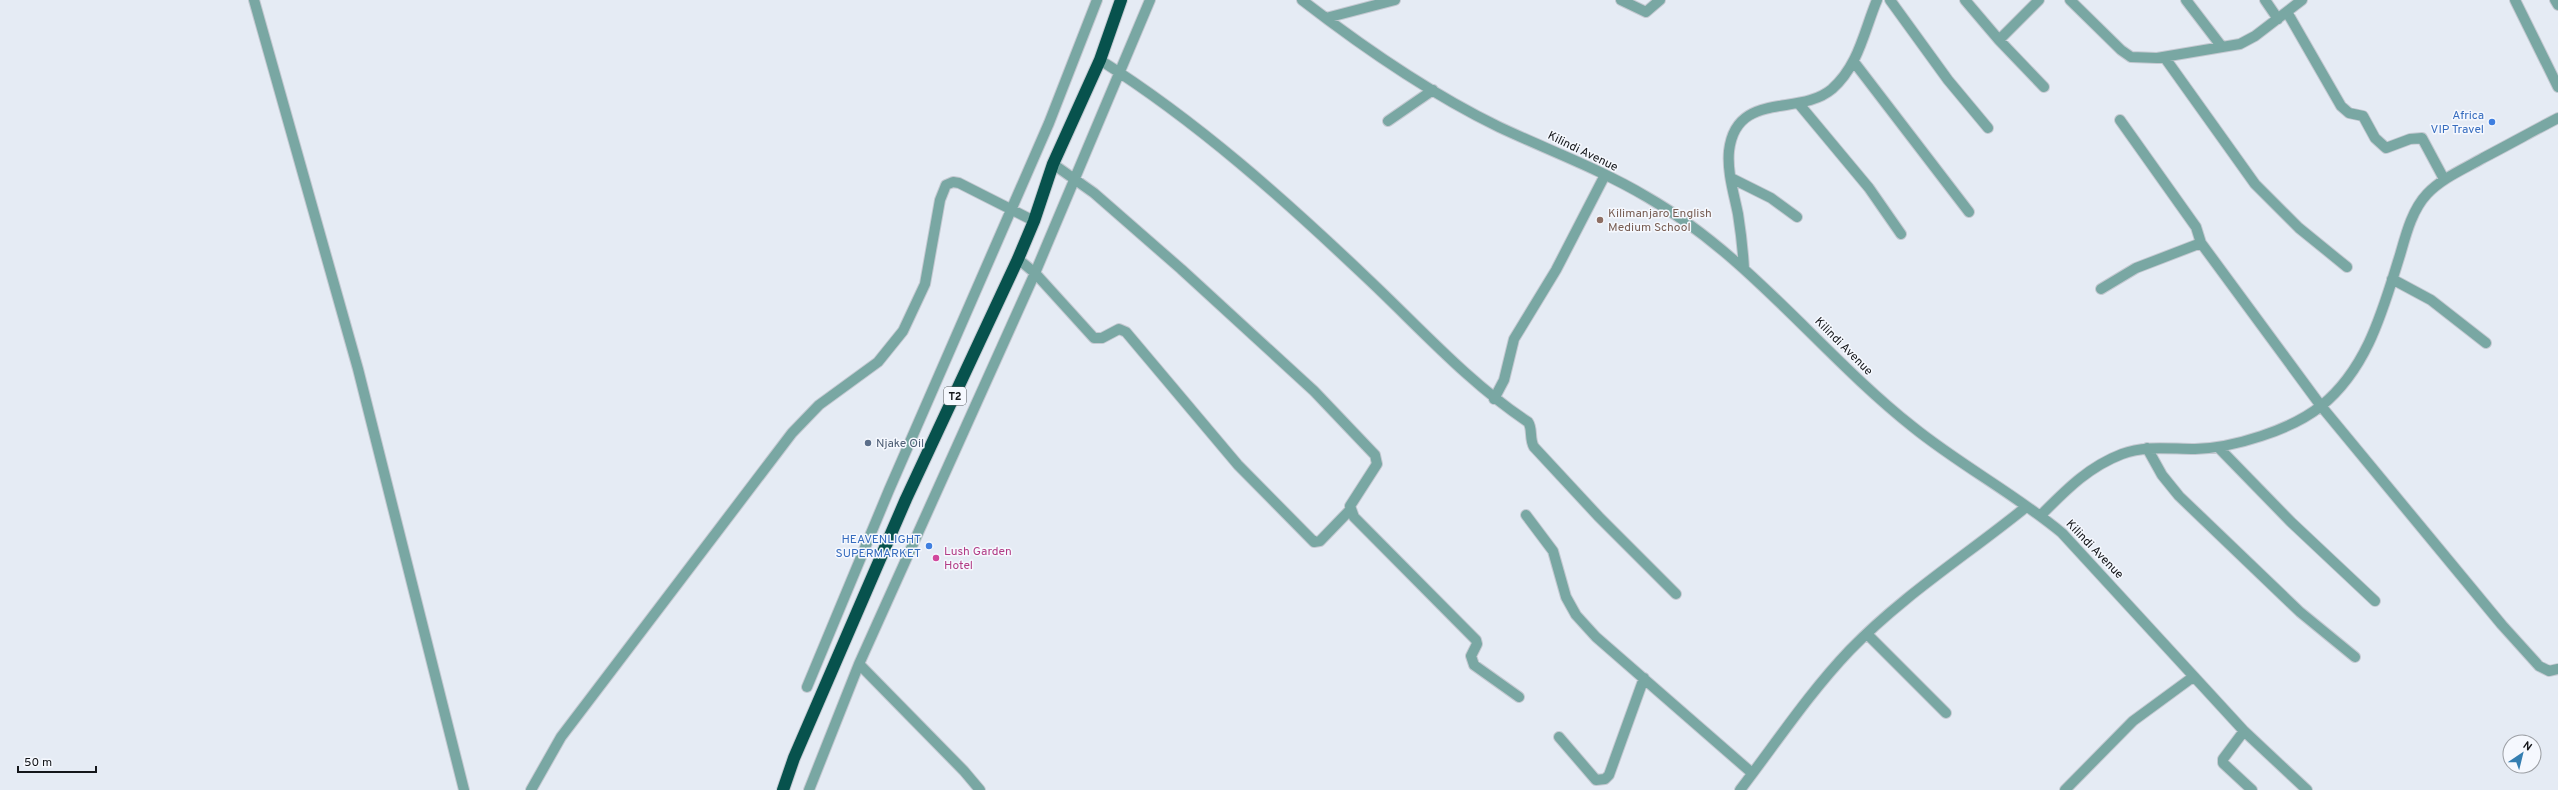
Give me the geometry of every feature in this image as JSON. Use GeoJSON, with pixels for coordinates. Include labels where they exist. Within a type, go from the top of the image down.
{"type":"FeatureCollection","features":[{"type":"Feature","properties":{"kind":"highway","name":"T2"},"geometry":{"type":"LineString","coordinates":[[783,790],[794,758],[891,533],[1018,259],[1034,221],[1053,164],[1100,60],[1121,0]]}},
{"type":"Feature","properties":{"kind":"street"},"geometry":{"type":"LineString","coordinates":[[254,0],[358,369],[464,790]]}},
{"type":"Feature","properties":{"kind":"street"},"geometry":{"type":"LineString","coordinates":[[807,687],[889,490],[1049,123],[1097,0]]}},
{"type":"Feature","properties":{"kind":"street"},"geometry":{"type":"LineString","coordinates":[[809,790],[859,664],[1035,273],[1150,0]]}},
{"type":"Feature","properties":{"kind":"street","name":"Kilindi Avenue"},"geometry":{"type":"LineString","coordinates":[[1302,0],[1390,64],[1433,90],[1500,127],[1605,175],[1648,197],[1683,220],[1744,269],[1860,382],[1913,427],[2026,508],[2041,515],[2084,556],[2244,731],[2307,790]]}},
{"type":"Feature","properties":{"kind":"street"},"geometry":{"type":"LineString","coordinates":[[1326,18],[1395,0]]}},
{"type":"Feature","properties":{"kind":"street"},"geometry":{"type":"LineString","coordinates":[[1621,0],[1646,12],[1660,0]]}},
{"type":"Feature","properties":{"kind":"street"},"geometry":{"type":"LineString","coordinates":[[1744,269],[1740,225],[1731,178],[1729,152],[1732,138],[1739,126],[1760,109],[1799,104],[1823,95],[1842,78],[1854,62],[1877,0]]}},
{"type":"Feature","properties":{"kind":"street"},"geometry":{"type":"LineString","coordinates":[[1890,0],[1948,80],[1988,128]]}},
{"type":"Feature","properties":{"kind":"street"},"geometry":{"type":"LineString","coordinates":[[1965,0],[1999,40],[2044,87]]}},
{"type":"Feature","properties":{"kind":"street"},"geometry":{"type":"LineString","coordinates":[[1999,40],[2039,0]]}},
{"type":"Feature","properties":{"kind":"street"},"geometry":{"type":"LineString","coordinates":[[2070,0],[2108,40],[2131,57],[2164,58],[2240,44],[2278,19],[2302,0]]}},
{"type":"Feature","properties":{"kind":"street"},"geometry":{"type":"LineString","coordinates":[[2186,0],[2222,47]]}},
{"type":"Feature","properties":{"kind":"street"},"geometry":{"type":"LineString","coordinates":[[2265,0],[2278,19]]}},
{"type":"Feature","properties":{"kind":"street"},"geometry":{"type":"LineString","coordinates":[[2515,0],[2558,87]]}},
{"type":"Feature","properties":{"kind":"street"},"geometry":{"type":"LineString","coordinates":[[2555,0],[2558,5]]}},
{"type":"Feature","properties":{"kind":"street"},"geometry":{"type":"LineString","coordinates":[[2287,12],[2341,106],[2349,112],[2363,116],[2375,138],[2386,148],[2410,139],[2422,138],[2444,179]]}},
{"type":"Feature","properties":{"kind":"street"},"geometry":{"type":"LineString","coordinates":[[2164,58],[2255,184],[2299,228],[2347,267]]}},
{"type":"Feature","properties":{"kind":"street"},"geometry":{"type":"LineString","coordinates":[[1100,60],[1148,91],[1263,183],[1367,278],[1494,400],[1528,422],[1531,426],[1531,442],[1534,447],[1629,549],[1676,594]]}},
{"type":"Feature","properties":{"kind":"street"},"geometry":{"type":"LineString","coordinates":[[1854,62],[1969,212]]}},
{"type":"Feature","properties":{"kind":"street"},"geometry":{"type":"LineString","coordinates":[[1388,121],[1433,90]]}},
{"type":"Feature","properties":{"kind":"street"},"geometry":{"type":"LineString","coordinates":[[1799,104],[1869,188],[1901,234]]}},
{"type":"Feature","properties":{"kind":"street"},"geometry":{"type":"LineString","coordinates":[[2041,515],[2080,477],[2103,462],[2147,448],[2218,447],[2268,434],[2321,406],[2345,380],[2367,347],[2385,306],[2392,279],[2414,213],[2426,195],[2444,179],[2558,118]]}},
{"type":"Feature","properties":{"kind":"street"},"geometry":{"type":"LineString","coordinates":[[2120,120],[2196,227],[2201,243],[2321,406],[2507,630],[2539,666],[2549,671],[2558,668]]}},
{"type":"Feature","properties":{"kind":"street"},"geometry":{"type":"LineString","coordinates":[[1018,259],[1035,273],[1094,338],[1102,338],[1119,329],[1126,332],[1238,465],[1314,542],[1320,541],[1350,510],[1353,500],[1377,464],[1375,455],[1314,391],[1140,233],[1075,179],[1053,164]]}},
{"type":"Feature","properties":{"kind":"street"},"geometry":{"type":"LineString","coordinates":[[1494,400],[1504,380],[1514,339],[1556,270],[1605,175]]}},
{"type":"Feature","properties":{"kind":"street"},"geometry":{"type":"LineString","coordinates":[[1731,178],[1771,198],[1797,217]]}},
{"type":"Feature","properties":{"kind":"street"},"geometry":{"type":"LineString","coordinates":[[531,790],[565,731],[792,433],[819,405],[878,362],[896,343],[916,306],[925,284],[940,200],[945,186],[956,182],[1034,221]]}},
{"type":"Feature","properties":{"kind":"street"},"geometry":{"type":"LineString","coordinates":[[2101,290],[2136,268],[2201,243]]}},
{"type":"Feature","properties":{"kind":"street"},"geometry":{"type":"LineString","coordinates":[[2392,279],[2431,300],[2486,343]]}},
{"type":"Feature","properties":{"kind":"street"},"geometry":{"type":"LineString","coordinates":[[2218,447],[2269,500],[2375,601]]}},
{"type":"Feature","properties":{"kind":"street"},"geometry":{"type":"LineString","coordinates":[[2147,448],[2162,475],[2204,522],[2300,612],[2355,657]]}},
{"type":"Feature","properties":{"kind":"street"},"geometry":{"type":"LineString","coordinates":[[1745,788],[1752,773],[1817,688],[1867,634],[1901,605],[2026,508]]}},
{"type":"Feature","properties":{"kind":"street"},"geometry":{"type":"LineString","coordinates":[[1350,510],[1354,517],[1405,571],[1476,640],[1477,644],[1471,656],[1474,665],[1519,697]]}},
{"type":"Feature","properties":{"kind":"street"},"geometry":{"type":"LineString","coordinates":[[1526,516],[1553,552],[1566,597],[1576,615],[1596,637],[1644,678],[1714,742],[1752,773]]}},
{"type":"Feature","properties":{"kind":"street"},"geometry":{"type":"LineString","coordinates":[[1867,634],[1946,713]]}},
{"type":"Feature","properties":{"kind":"street"},"geometry":{"type":"LineString","coordinates":[[859,664],[964,771],[980,790]]}},
{"type":"Feature","properties":{"kind":"street"},"geometry":{"type":"LineString","coordinates":[[2065,790],[2133,721],[2193,676]]}},
{"type":"Feature","properties":{"kind":"street"},"geometry":{"type":"LineString","coordinates":[[1559,737],[1596,780],[1605,779],[1609,774],[1644,678]]}},
{"type":"Feature","properties":{"kind":"street"},"geometry":{"type":"LineString","coordinates":[[2244,731],[2223,759],[2223,763],[2252,790]]}},
{"type":"Feature","properties":{"kind":"place","name":"Africa VIP Travel"},"geometry":{"type":"Point","coordinates":[2492,122]}},
{"type":"Feature","properties":{"kind":"place","name":"Kilimanjaro English Medium School"},"geometry":{"type":"Point","coordinates":[1600,220]}},
{"type":"Feature","properties":{"kind":"place","name":"Njake Oil"},"geometry":{"type":"Point","coordinates":[868,443]}},
{"type":"Feature","properties":{"kind":"place","name":"HEAVENLIGHT SUPERMARKET"},"geometry":{"type":"Point","coordinates":[929,546]}},
{"type":"Feature","properties":{"kind":"place","name":"Lush Garden Hotel"},"geometry":{"type":"Point","coordinates":[936,558]}}]}
